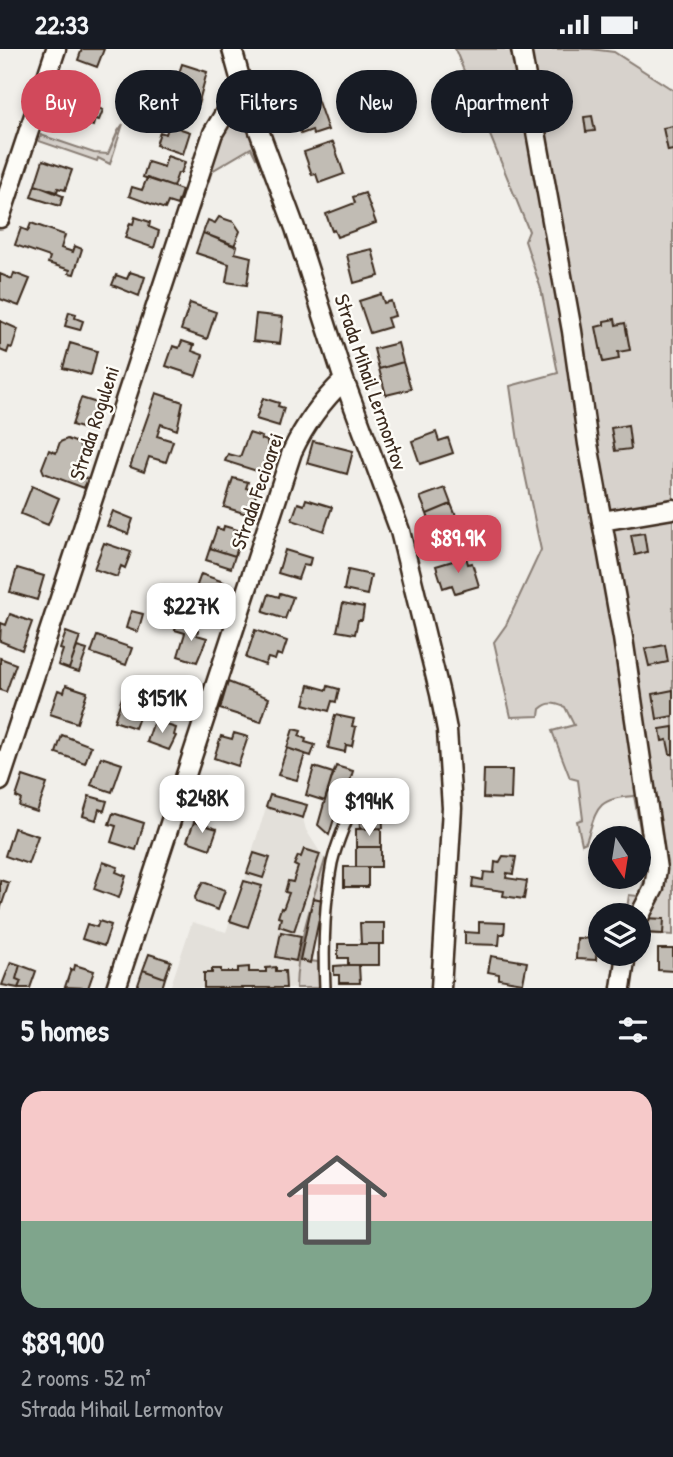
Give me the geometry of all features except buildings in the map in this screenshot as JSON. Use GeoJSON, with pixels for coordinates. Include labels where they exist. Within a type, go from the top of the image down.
{"type":"FeatureCollection","features":[{"type":"Feature","properties":{"kind":"street"},"geometry":{"type":"LineString","coordinates":[[0,218],[56,49]]}},
{"type":"Feature","properties":{"kind":"street","name":"Strada Mihail Lermontov"},"geometry":{"type":"LineString","coordinates":[[232,49],[238,70]]}},
{"type":"Feature","properties":{"kind":"street"},"geometry":{"type":"LineString","coordinates":[[520,49],[559,251],[588,444],[623,638],[657,869],[654,888],[646,903]]}},
{"type":"Feature","properties":{"kind":"street","name":"Strada Roguleni"},"geometry":{"type":"LineString","coordinates":[[0,781],[216,128]]}},
{"type":"Feature","properties":{"kind":"street","name":"Strada Mihail Lermontov"},"geometry":{"type":"LineString","coordinates":[[260,133],[295,228],[344,380],[400,531],[447,730],[452,808],[440,988]]}},
{"type":"Feature","properties":{"kind":"street","name":"Strada Fecioarei"},"geometry":{"type":"LineString","coordinates":[[116,988],[292,452],[302,431],[326,398],[344,380]]}},
{"type":"Feature","properties":{"kind":"street"},"geometry":{"type":"LineString","coordinates":[[602,521],[673,509]]}},
{"type":"Feature","properties":{"kind":"street"},"geometry":{"type":"LineString","coordinates":[[621,988],[624,966]]}},
{"type":"Feature","properties":{"kind":"lane"},"geometry":{"type":"LineString","coordinates":[[326,988],[323,944],[327,900],[333,861],[349,811]]}},
{"type":"Feature","properties":{"kind":"shaded area"},"geometry":{"type":"Polygon","coordinates":[[[455,49],[591,49],[614,52],[673,90],[673,935],[651,934],[651,903],[628,903],[629,895],[638,896],[641,889],[651,889],[651,826],[640,826],[634,796],[605,803],[596,814],[592,826],[588,826],[588,836],[582,844],[577,821],[583,819],[578,780],[570,778],[552,731],[574,725],[565,707],[555,704],[543,706],[539,716],[511,717],[494,642],[506,625],[541,550],[518,441],[510,386],[558,373],[541,289],[525,241],[529,231],[489,133],[573,133],[573,70],[464,70],[455,49]]]}},
{"type":"Feature","properties":{"kind":"shaded area"},"geometry":{"type":"Polygon","coordinates":[[[117,133],[120,133],[110,164],[39,141],[41,135],[94,153],[108,154],[117,133]]]}},
{"type":"Feature","properties":{"kind":"shaded area"},"geometry":{"type":"Polygon","coordinates":[[[249,133],[259,156],[256,158],[251,148],[212,171],[197,210],[220,135],[249,133]]]}},
{"type":"Feature","properties":{"kind":"shaded area"},"geometry":{"type":"Polygon","coordinates":[[[270,795],[307,805],[303,818],[306,830],[325,860],[298,959],[296,988],[170,988],[192,922],[226,932],[254,854],[252,852],[270,795]]]}},
{"type":"Feature","properties":{"kind":"shaded area"},"geometry":{"type":"Polygon","coordinates":[[[325,860],[328,866],[323,900],[313,898],[325,860]]]}},
{"type":"Feature","properties":{"kind":"shaded area"},"geometry":{"type":"Polygon","coordinates":[[[313,900],[300,960],[318,962],[321,988],[296,988],[299,955],[313,900]]]}}]}
